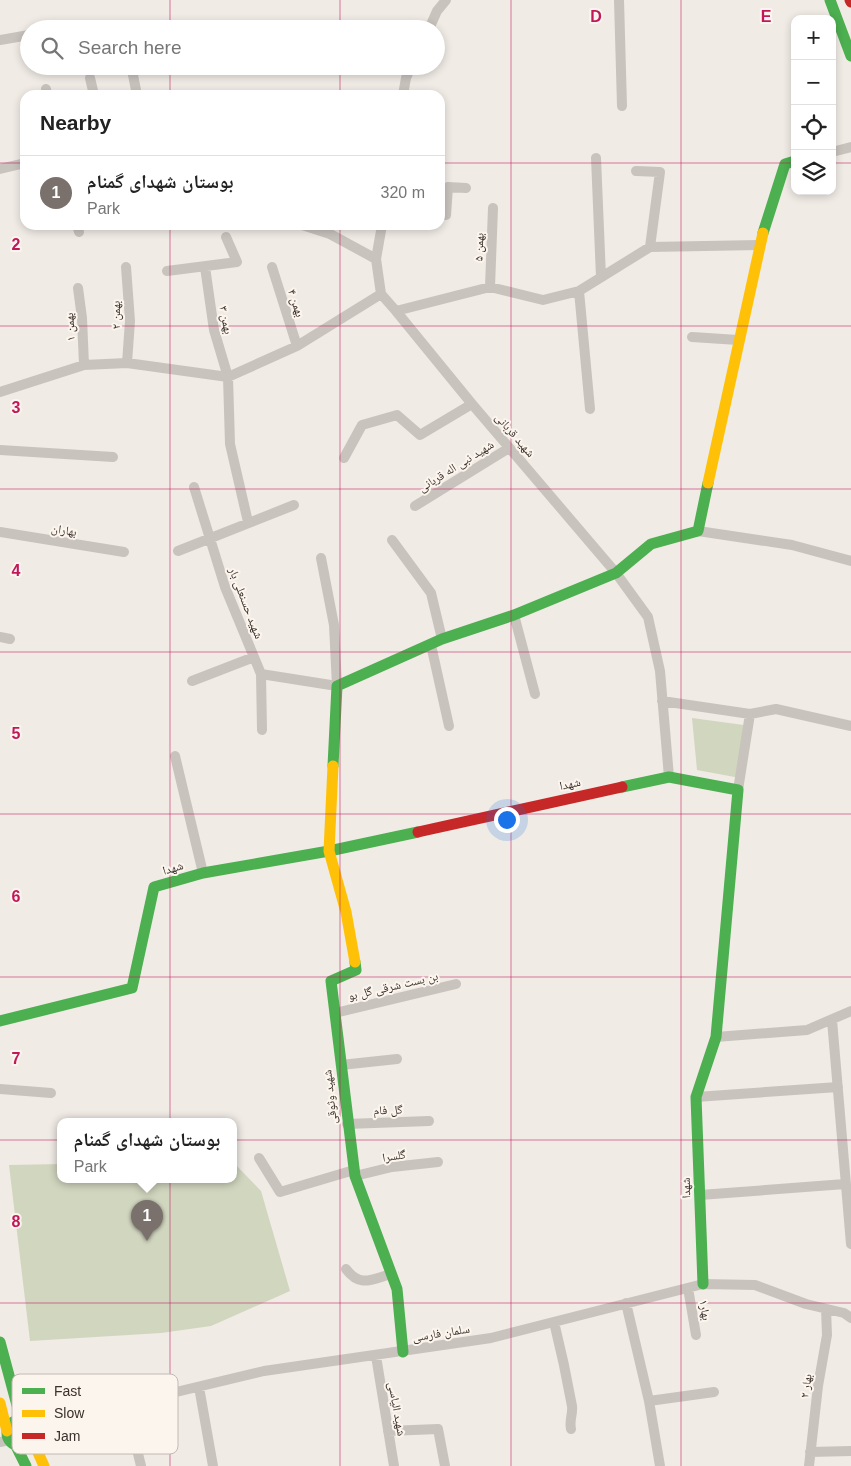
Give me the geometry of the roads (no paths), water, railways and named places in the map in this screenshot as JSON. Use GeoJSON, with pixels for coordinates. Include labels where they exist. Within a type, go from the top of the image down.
{"type":"FeatureCollection","features":[{"type":"Feature","properties":{"kind":"main road"},"geometry":{"type":"LineString","coordinates":[[830,0],[851,56]]}},
{"type":"Feature","properties":{"kind":"main road"},"geometry":{"type":"LineString","coordinates":[[329,851],[337,686],[442,639],[514,615],[616,573],[651,544],[698,531],[760,245],[785,164],[791,162]]}},
{"type":"Feature","properties":{"kind":"main road","name":"شهدا"},"geometry":{"type":"LineString","coordinates":[[2,1020],[132,988],[154,887],[203,873],[329,851],[669,776],[738,790],[716,1037],[696,1097],[703,1284]]}},
{"type":"Feature","properties":{"kind":"main road","name":"شهید وثوقی"},"geometry":{"type":"LineString","coordinates":[[329,851],[346,912],[356,970],[331,981],[347,1124],[355,1174],[397,1289],[403,1352]]}},
{"type":"Feature","properties":{"kind":"main road"},"geometry":{"type":"LineString","coordinates":[[0,1342],[12,1378]]}},
{"type":"Feature","properties":{"kind":"main road"},"geometry":{"type":"LineString","coordinates":[[0,1403],[8,1440]]}},
{"type":"Feature","properties":{"kind":"main road"},"geometry":{"type":"LineString","coordinates":[[8,1440],[12,1428]]}},
{"type":"Feature","properties":{"kind":"main road"},"geometry":{"type":"LineString","coordinates":[[18,1454],[26,1466]]}},
{"type":"Feature","properties":{"kind":"main road"},"geometry":{"type":"LineString","coordinates":[[39,1454],[44,1466]]}},
{"type":"Feature","properties":{"kind":"street"},"geometry":{"type":"LineString","coordinates":[[433,20],[437,11],[446,0]]}},
{"type":"Feature","properties":{"kind":"street"},"geometry":{"type":"LineString","coordinates":[[619,0],[622,106]]}},
{"type":"Feature","properties":{"kind":"street"},"geometry":{"type":"LineString","coordinates":[[0,40],[20,37]]}},
{"type":"Feature","properties":{"kind":"street"},"geometry":{"type":"LineString","coordinates":[[133,75],[136,90]]}},
{"type":"Feature","properties":{"kind":"street"},"geometry":{"type":"LineString","coordinates":[[404,90],[407,75]]}},
{"type":"Feature","properties":{"kind":"street"},"geometry":{"type":"LineString","coordinates":[[90,78],[93,90]]}},
{"type":"Feature","properties":{"kind":"street"},"geometry":{"type":"LineString","coordinates":[[836,151],[851,147]]}},
{"type":"Feature","properties":{"kind":"street"},"geometry":{"type":"LineString","coordinates":[[596,158],[601,277]]}},
{"type":"Feature","properties":{"kind":"street"},"geometry":{"type":"LineString","coordinates":[[0,170],[20,164]]}},
{"type":"Feature","properties":{"kind":"street"},"geometry":{"type":"LineString","coordinates":[[636,171],[660,172],[650,246]]}},
{"type":"Feature","properties":{"kind":"street"},"geometry":{"type":"LineString","coordinates":[[445,215],[448,187],[466,188]]}},
{"type":"Feature","properties":{"kind":"street","name":"بهمن ۵"},"geometry":{"type":"LineString","coordinates":[[490,287],[493,208]]}},
{"type":"Feature","properties":{"kind":"street"},"geometry":{"type":"LineString","coordinates":[[318,230],[330,234],[376,259]]}},
{"type":"Feature","properties":{"kind":"street"},"geometry":{"type":"LineString","coordinates":[[0,392],[84,364],[127,363],[228,377],[297,346],[381,294],[376,259],[381,230]]}},
{"type":"Feature","properties":{"kind":"street"},"geometry":{"type":"LineString","coordinates":[[166,271],[237,262],[226,237]]}},
{"type":"Feature","properties":{"kind":"street"},"geometry":{"type":"LineString","coordinates":[[396,311],[490,287],[543,300],[579,291],[650,246],[760,245]]}},
{"type":"Feature","properties":{"kind":"street","name":"بهمن ۲"},"geometry":{"type":"LineString","coordinates":[[126,266],[130,321],[127,363]]}},
{"type":"Feature","properties":{"kind":"street","name":"بهمن ۳"},"geometry":{"type":"LineString","coordinates":[[205,267],[214,330],[228,377],[230,444],[248,522]]}},
{"type":"Feature","properties":{"kind":"street","name":"بهمن ۴"},"geometry":{"type":"LineString","coordinates":[[272,268],[297,346]]}},
{"type":"Feature","properties":{"kind":"street","name":"بهمن ۱"},"geometry":{"type":"LineString","coordinates":[[78,288],[82,318],[84,364]]}},
{"type":"Feature","properties":{"kind":"street"},"geometry":{"type":"LineString","coordinates":[[579,291],[590,409]]}},
{"type":"Feature","properties":{"kind":"street","name":"شهید قربانی"},"geometry":{"type":"LineString","coordinates":[[381,294],[616,573],[648,617],[660,671],[669,776]]}},
{"type":"Feature","properties":{"kind":"street"},"geometry":{"type":"LineString","coordinates":[[692,337],[738,340]]}},
{"type":"Feature","properties":{"kind":"street"},"geometry":{"type":"LineString","coordinates":[[344,458],[362,425],[397,416],[420,435],[472,404]]}},
{"type":"Feature","properties":{"kind":"street","name":"شهید نبی اله قربانی"},"geometry":{"type":"LineString","coordinates":[[415,506],[509,448]]}},
{"type":"Feature","properties":{"kind":"street"},"geometry":{"type":"LineString","coordinates":[[0,450],[113,457]]}},
{"type":"Feature","properties":{"kind":"street","name":"شهید حسنعلی بار"},"geometry":{"type":"LineString","coordinates":[[194,487],[225,587],[261,674],[262,730]]}},
{"type":"Feature","properties":{"kind":"street"},"geometry":{"type":"LineString","coordinates":[[178,551],[294,505]]}},
{"type":"Feature","properties":{"kind":"street"},"geometry":{"type":"LineString","coordinates":[[698,531],[792,545],[851,561]]}},
{"type":"Feature","properties":{"kind":"street","name":"بهاران"},"geometry":{"type":"LineString","coordinates":[[0,532],[124,552]]}},
{"type":"Feature","properties":{"kind":"street"},"geometry":{"type":"LineString","coordinates":[[392,540],[431,593],[442,639]]}},
{"type":"Feature","properties":{"kind":"street"},"geometry":{"type":"LineString","coordinates":[[261,674],[337,686],[334,625],[321,558]]}},
{"type":"Feature","properties":{"kind":"street"},"geometry":{"type":"LineString","coordinates":[[514,615],[535,694]]}},
{"type":"Feature","properties":{"kind":"street"},"geometry":{"type":"LineString","coordinates":[[430,645],[449,726]]}},
{"type":"Feature","properties":{"kind":"street"},"geometry":{"type":"LineString","coordinates":[[192,681],[254,657]]}},
{"type":"Feature","properties":{"kind":"street"},"geometry":{"type":"LineString","coordinates":[[662,701],[750,714],[776,708],[851,726]]}},
{"type":"Feature","properties":{"kind":"street"},"geometry":{"type":"LineString","coordinates":[[738,790],[750,714]]}},
{"type":"Feature","properties":{"kind":"street"},"geometry":{"type":"LineString","coordinates":[[175,756],[203,873]]}},
{"type":"Feature","properties":{"kind":"street","name":"بن بست شرقی گل بو"},"geometry":{"type":"LineString","coordinates":[[335,1013],[456,984]]}},
{"type":"Feature","properties":{"kind":"street"},"geometry":{"type":"LineString","coordinates":[[716,1037],[807,1030],[851,1011]]}},
{"type":"Feature","properties":{"kind":"street"},"geometry":{"type":"LineString","coordinates":[[832,1020],[851,1244]]}},
{"type":"Feature","properties":{"kind":"street"},"geometry":{"type":"LineString","coordinates":[[340,1065],[397,1059]]}},
{"type":"Feature","properties":{"kind":"street"},"geometry":{"type":"LineString","coordinates":[[696,1097],[838,1087]]}},
{"type":"Feature","properties":{"kind":"street"},"geometry":{"type":"LineString","coordinates":[[0,1089],[51,1093]]}},
{"type":"Feature","properties":{"kind":"street","name":"گل فام"},"geometry":{"type":"LineString","coordinates":[[347,1124],[429,1121]]}},
{"type":"Feature","properties":{"kind":"street","name":"گلسرا"},"geometry":{"type":"LineString","coordinates":[[259,1158],[280,1192],[355,1174],[392,1167],[438,1162]]}},
{"type":"Feature","properties":{"kind":"street"},"geometry":{"type":"LineString","coordinates":[[700,1196],[845,1184]]}},
{"type":"Feature","properties":{"kind":"street"},"geometry":{"type":"LineString","coordinates":[[346,1269],[353,1278],[364,1282],[391,1274]]}},
{"type":"Feature","properties":{"kind":"street","name":"سلمان فارسی"},"geometry":{"type":"LineString","coordinates":[[178,1392],[264,1371],[492,1338],[703,1284],[755,1285],[806,1304],[844,1313],[851,1318]]}},
{"type":"Feature","properties":{"kind":"street","name":"بهار۱"},"geometry":{"type":"LineString","coordinates":[[688,1288],[696,1335]]}},
{"type":"Feature","properties":{"kind":"street"},"geometry":{"type":"LineString","coordinates":[[626,1304],[648,1401],[660,1466]]}},
{"type":"Feature","properties":{"kind":"street","name":"بهار ۲"},"geometry":{"type":"LineString","coordinates":[[809,1466],[827,1335],[826,1309]]}},
{"type":"Feature","properties":{"kind":"street"},"geometry":{"type":"LineString","coordinates":[[554,1322],[567,1379],[572,1411],[569,1421],[571,1429]]}},
{"type":"Feature","properties":{"kind":"street","name":"شهید الیاسی"},"geometry":{"type":"LineString","coordinates":[[376,1356],[394,1466]]}},
{"type":"Feature","properties":{"kind":"street"},"geometry":{"type":"LineString","coordinates":[[199,1387],[214,1466]]}},
{"type":"Feature","properties":{"kind":"street"},"geometry":{"type":"LineString","coordinates":[[648,1401],[714,1392]]}},
{"type":"Feature","properties":{"kind":"street"},"geometry":{"type":"LineString","coordinates":[[388,1431],[438,1429],[445,1466]]}},
{"type":"Feature","properties":{"kind":"street"},"geometry":{"type":"LineString","coordinates":[[810,1452],[851,1451]]}},
{"type":"Feature","properties":{"kind":"place","name":"بوستان شهدای گمنام"},"geometry":{"type":"Point","coordinates":[147,1241]}}]}
